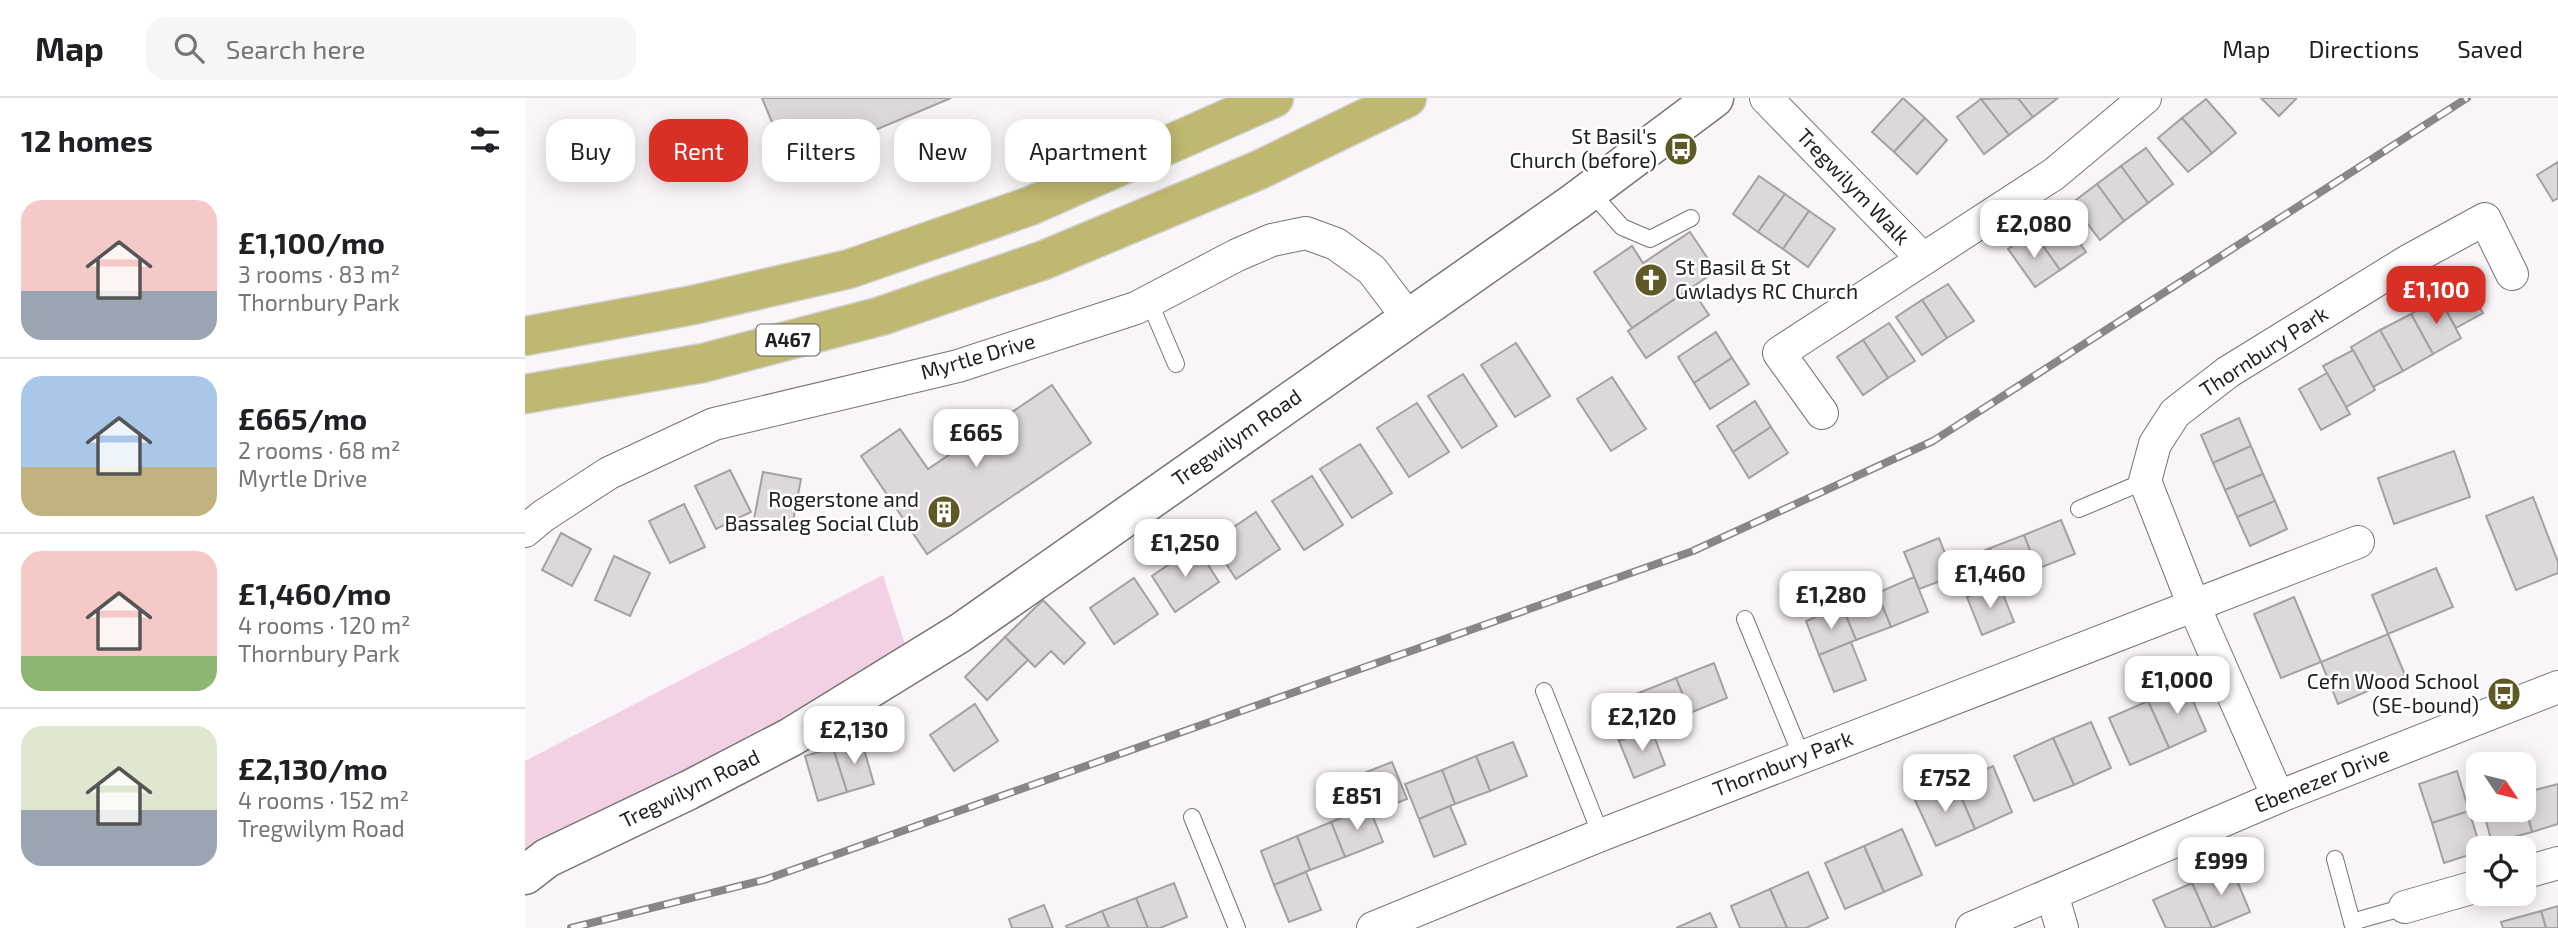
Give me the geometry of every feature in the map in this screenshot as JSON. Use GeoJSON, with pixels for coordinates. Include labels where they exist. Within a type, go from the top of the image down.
{"type":"FeatureCollection","features":[{"type":"Feature","properties":{"kind":"main road"},"geometry":{"type":"LineString","coordinates":[[525,337],[693,305],[849,269],[1030,206],[1274,98]]}},
{"type":"Feature","properties":{"kind":"main road","name":"A467"},"geometry":{"type":"LineString","coordinates":[[525,394],[703,363],[893,312],[1045,260],[1259,170],[1407,98]]}},
{"type":"Feature","properties":{"kind":"street","name":"Tregwilym Road"},"geometry":{"type":"LineString","coordinates":[[525,875],[547,858],[792,737],[960,633],[1590,191],[1714,98]]}},
{"type":"Feature","properties":{"kind":"street","name":"Tregwilym Walk"},"geometry":{"type":"LineString","coordinates":[[1766,98],[1923,259],[2054,174],[2145,98]]}},
{"type":"Feature","properties":{"kind":"street","name":"Thornbury Park"},"geometry":{"type":"LineString","coordinates":[[2145,481],[2155,444],[2175,413],[2228,372],[2408,261],[2485,219],[2512,274]]}},
{"type":"Feature","properties":{"kind":"street","name":"Myrtle Drive"},"geometry":{"type":"LineString","coordinates":[[525,531],[543,516],[609,473],[714,424],[958,366],[1136,308],[1237,255],[1272,240],[1306,233],[1336,244],[1371,270],[1409,319]]}},
{"type":"Feature","properties":{"kind":"street"},"geometry":{"type":"LineString","coordinates":[[1822,413],[1779,353],[1923,259]]}},
{"type":"Feature","properties":{"kind":"street"},"geometry":{"type":"LineString","coordinates":[[2145,481],[2195,606],[2278,797]]}},
{"type":"Feature","properties":{"kind":"street","name":"Thornbury Park"},"geometry":{"type":"LineString","coordinates":[[1373,928],[1601,835],[2358,542]]}},
{"type":"Feature","properties":{"kind":"street","name":"Ebenezer Drive"},"geometry":{"type":"LineString","coordinates":[[1972,928],[2278,797],[2558,687]]}},
{"type":"Feature","properties":{"kind":"street"},"geometry":{"type":"LineString","coordinates":[[2536,869],[2558,863]]}},
{"type":"Feature","properties":{"kind":"street"},"geometry":{"type":"LineString","coordinates":[[2405,907],[2466,889]]}},
{"type":"Feature","properties":{"kind":"street"},"geometry":{"type":"LineString","coordinates":[[2052,894],[2062,928]]}},
{"type":"Feature","properties":{"kind":"lane"},"geometry":{"type":"LineString","coordinates":[[1590,191],[1622,227],[1650,239],[1691,218]]}},
{"type":"Feature","properties":{"kind":"lane"},"geometry":{"type":"LineString","coordinates":[[1149,301],[1176,364]]}},
{"type":"Feature","properties":{"kind":"lane"},"geometry":{"type":"LineString","coordinates":[[2078,509],[2145,481]]}},
{"type":"Feature","properties":{"kind":"lane"},"geometry":{"type":"LineString","coordinates":[[1745,619],[1802,757]]}},
{"type":"Feature","properties":{"kind":"lane"},"geometry":{"type":"LineString","coordinates":[[1544,691],[1601,835]]}},
{"type":"Feature","properties":{"kind":"lane"},"geometry":{"type":"LineString","coordinates":[[1192,817],[1237,928]]}},
{"type":"Feature","properties":{"kind":"lane"},"geometry":{"type":"LineString","coordinates":[[2335,859],[2353,925],[2405,907]]}},
{"type":"Feature","properties":{"kind":"shaded area"},"geometry":{"type":"Polygon","coordinates":[[[883,575],[911,663],[525,875],[525,761],[883,575]]]}},
{"type":"Feature","properties":{"kind":"building"},"geometry":{"type":"Polygon","coordinates":[[[762,98],[951,98],[901,119],[894,119],[894,122],[880,128],[880,119],[771,119],[762,98]]]}},
{"type":"Feature","properties":{"kind":"building"},"geometry":{"type":"Polygon","coordinates":[[[1903,98],[1925,118],[1894,152],[1872,132],[1903,98]]]}},
{"type":"Feature","properties":{"kind":"building"},"geometry":{"type":"Polygon","coordinates":[[[2018,98],[2033,117],[2009,135],[1981,99],[2018,98]]]}},
{"type":"Feature","properties":{"kind":"building"},"geometry":{"type":"Polygon","coordinates":[[[2018,98],[2058,98],[2033,117],[2018,98]]]}},
{"type":"Feature","properties":{"kind":"building"},"geometry":{"type":"Polygon","coordinates":[[[2261,98],[2295,98],[2296,99],[2279,116],[2261,98]]]}},
{"type":"Feature","properties":{"kind":"building"},"geometry":{"type":"Polygon","coordinates":[[[1981,99],[2009,135],[1984,154],[1957,117],[1981,99]]]}},
{"type":"Feature","properties":{"kind":"building"},"geometry":{"type":"Polygon","coordinates":[[[2206,99],[2236,133],[2212,153],[2182,118],[2206,99]]]}},
{"type":"Feature","properties":{"kind":"building"},"geometry":{"type":"Polygon","coordinates":[[[1925,118],[1947,140],[1917,174],[1894,152],[1925,118]]]}},
{"type":"Feature","properties":{"kind":"building"},"geometry":{"type":"Polygon","coordinates":[[[2182,118],[2212,153],[2188,172],[2158,138],[2182,118]]]}},
{"type":"Feature","properties":{"kind":"building"},"geometry":{"type":"Polygon","coordinates":[[[2146,148],[2173,184],[2148,203],[2121,166],[2146,148]]]}},
{"type":"Feature","properties":{"kind":"building"},"geometry":{"type":"Polygon","coordinates":[[[2558,162],[2558,198],[2553,201],[2537,175],[2558,162]]]}},
{"type":"Feature","properties":{"kind":"building"},"geometry":{"type":"Polygon","coordinates":[[[2121,166],[2148,203],[2124,221],[2097,184],[2121,166]]]}},
{"type":"Feature","properties":{"kind":"building"},"geometry":{"type":"Polygon","coordinates":[[[1759,176],[1785,194],[1758,232],[1733,214],[1759,176]]]}},
{"type":"Feature","properties":{"kind":"building"},"geometry":{"type":"Polygon","coordinates":[[[2097,184],[2124,221],[2100,240],[2072,203],[2097,184]]]}},
{"type":"Feature","properties":{"kind":"building"},"geometry":{"type":"Polygon","coordinates":[[[1785,194],[1809,211],[1783,249],[1758,232],[1785,194]]]}},
{"type":"Feature","properties":{"kind":"building"},"geometry":{"type":"Polygon","coordinates":[[[1809,211],[1835,229],[1808,267],[1783,249],[1809,211]]]}},
{"type":"Feature","properties":{"kind":"building"},"geometry":{"type":"Polygon","coordinates":[[[2059,215],[2086,252],[2060,270],[2033,232],[2059,215]]]}},
{"type":"Feature","properties":{"kind":"building","name":"St Basil & St Gwladys RC Church"},"geometry":{"type":"Polygon","coordinates":[[[1690,232],[1716,271],[1632,328],[1594,272],[1632,246],[1643,263],[1690,232]]]}},
{"type":"Feature","properties":{"kind":"building"},"geometry":{"type":"Polygon","coordinates":[[[2033,232],[2060,270],[2035,287],[2008,249],[2033,232]]]}},
{"type":"Feature","properties":{"kind":"building"},"geometry":{"type":"Polygon","coordinates":[[[2461,273],[2483,313],[2456,328],[2434,288],[2461,273]]]}},
{"type":"Feature","properties":{"kind":"building"},"geometry":{"type":"Polygon","coordinates":[[[1948,284],[1974,321],[1947,338],[1922,300],[1948,284]]]}},
{"type":"Feature","properties":{"kind":"building"},"geometry":{"type":"Polygon","coordinates":[[[1691,288],[1709,315],[1646,358],[1628,331],[1691,288]]]}},
{"type":"Feature","properties":{"kind":"building"},"geometry":{"type":"Polygon","coordinates":[[[2439,298],[2461,338],[2433,354],[2411,314],[2439,298]]]}},
{"type":"Feature","properties":{"kind":"building"},"geometry":{"type":"Polygon","coordinates":[[[1922,300],[1947,338],[1922,355],[1896,317],[1922,300]]]}},
{"type":"Feature","properties":{"kind":"building"},"geometry":{"type":"Polygon","coordinates":[[[2411,314],[2433,354],[2403,371],[2380,330],[2411,314]]]}},
{"type":"Feature","properties":{"kind":"building"},"geometry":{"type":"Polygon","coordinates":[[[1889,323],[1915,361],[1888,378],[1863,340],[1889,323]]]}},
{"type":"Feature","properties":{"kind":"building"},"geometry":{"type":"Polygon","coordinates":[[[2380,330],[2403,371],[2373,387],[2351,347],[2380,330]]]}},
{"type":"Feature","properties":{"kind":"building"},"geometry":{"type":"Polygon","coordinates":[[[1716,332],[1732,358],[1694,383],[1678,357],[1716,332]]]}},
{"type":"Feature","properties":{"kind":"building"},"geometry":{"type":"Polygon","coordinates":[[[1863,340],[1888,378],[1863,395],[1837,357],[1863,340]]]}},
{"type":"Feature","properties":{"kind":"building"},"geometry":{"type":"Polygon","coordinates":[[[1516,343],[1550,396],[1515,417],[1481,365],[1516,343]]]}},
{"type":"Feature","properties":{"kind":"building"},"geometry":{"type":"Polygon","coordinates":[[[2353,350],[2375,390],[2346,407],[2323,366],[2353,350]]]}},
{"type":"Feature","properties":{"kind":"building"},"geometry":{"type":"Polygon","coordinates":[[[1732,358],[1749,384],[1710,409],[1694,383],[1732,358]]]}},
{"type":"Feature","properties":{"kind":"building"},"geometry":{"type":"Polygon","coordinates":[[[2327,373],[2350,414],[2321,430],[2299,389],[2327,373]]]}},
{"type":"Feature","properties":{"kind":"building"},"geometry":{"type":"Polygon","coordinates":[[[1463,374],[1497,426],[1462,448],[1428,396],[1463,374]]]}},
{"type":"Feature","properties":{"kind":"building"},"geometry":{"type":"Polygon","coordinates":[[[1612,377],[1646,429],[1611,451],[1577,399],[1612,377]]]}},
{"type":"Feature","properties":{"kind":"building","name":"Rogerstone and Bassaleg Social Club"},"geometry":{"type":"Polygon","coordinates":[[[1052,385],[1091,443],[927,554],[861,456],[900,429],[928,469],[1052,385]]]}},
{"type":"Feature","properties":{"kind":"building"},"geometry":{"type":"Polygon","coordinates":[[[1755,401],[1771,427],[1733,452],[1717,426],[1755,401]]]}},
{"type":"Feature","properties":{"kind":"building"},"geometry":{"type":"Polygon","coordinates":[[[1417,403],[1449,452],[1409,477],[1377,428],[1417,403]]]}},
{"type":"Feature","properties":{"kind":"building"},"geometry":{"type":"Polygon","coordinates":[[[2239,418],[2251,446],[2213,463],[2201,435],[2239,418]]]}},
{"type":"Feature","properties":{"kind":"building"},"geometry":{"type":"Polygon","coordinates":[[[1771,427],[1788,453],[1749,478],[1733,452],[1771,427]]]}},
{"type":"Feature","properties":{"kind":"building"},"geometry":{"type":"Polygon","coordinates":[[[1360,444],[1392,493],[1352,518],[1320,469],[1360,444]]]}},
{"type":"Feature","properties":{"kind":"building"},"geometry":{"type":"Polygon","coordinates":[[[2251,446],[2263,474],[2225,490],[2213,463],[2251,446]]]}},
{"type":"Feature","properties":{"kind":"building"},"geometry":{"type":"Polygon","coordinates":[[[2454,451],[2470,497],[2394,524],[2378,478],[2454,451]]]}},
{"type":"Feature","properties":{"kind":"building"},"geometry":{"type":"Polygon","coordinates":[[[730,470],[751,512],[716,529],[695,486],[730,470]]]}},
{"type":"Feature","properties":{"kind":"building"},"geometry":{"type":"Polygon","coordinates":[[[763,472],[801,479],[792,527],[754,519],[763,472]]]}},
{"type":"Feature","properties":{"kind":"building"},"geometry":{"type":"Polygon","coordinates":[[[2263,474],[2275,501],[2237,517],[2225,490],[2263,474]]]}},
{"type":"Feature","properties":{"kind":"building"},"geometry":{"type":"Polygon","coordinates":[[[1312,476],[1343,525],[1304,550],[1272,501],[1312,476]]]}},
{"type":"Feature","properties":{"kind":"building"},"geometry":{"type":"Polygon","coordinates":[[[2533,497],[2558,562],[2558,573],[2516,590],[2486,516],[2533,497]]]}},
{"type":"Feature","properties":{"kind":"building"},"geometry":{"type":"Polygon","coordinates":[[[2275,501],[2287,529],[2250,546],[2237,517],[2275,501]]]}},
{"type":"Feature","properties":{"kind":"building"},"geometry":{"type":"Polygon","coordinates":[[[684,504],[705,547],[670,563],[649,521],[684,504]]]}},
{"type":"Feature","properties":{"kind":"building"},"geometry":{"type":"Polygon","coordinates":[[[1256,512],[1280,549],[1236,579],[1212,542],[1256,512]]]}},
{"type":"Feature","properties":{"kind":"building"},"geometry":{"type":"Polygon","coordinates":[[[2061,520],[2075,554],[2037,569],[2024,535],[2061,520]]]}},
{"type":"Feature","properties":{"kind":"building"},"geometry":{"type":"Polygon","coordinates":[[[561,533],[591,549],[572,586],[542,570],[561,533]]]}},
{"type":"Feature","properties":{"kind":"building"},"geometry":{"type":"Polygon","coordinates":[[[2024,535],[2037,569],[2003,583],[1990,548],[2024,535]]]}},
{"type":"Feature","properties":{"kind":"building"},"geometry":{"type":"Polygon","coordinates":[[[1939,538],[1954,576],[1919,589],[1904,552],[1939,538]]]}},
{"type":"Feature","properties":{"kind":"building"},"geometry":{"type":"Polygon","coordinates":[[[1196,546],[1219,582],[1175,612],[1152,576],[1196,546]]]}},
{"type":"Feature","properties":{"kind":"building"},"geometry":{"type":"Polygon","coordinates":[[[1990,548],[2003,583],[1967,597],[1953,563],[1990,548]]]}},
{"type":"Feature","properties":{"kind":"building"},"geometry":{"type":"Polygon","coordinates":[[[614,556],[650,573],[630,616],[595,600],[614,556]]]}},
{"type":"Feature","properties":{"kind":"building"},"geometry":{"type":"Polygon","coordinates":[[[2436,568],[2453,607],[2388,634],[2372,595],[2436,568]]]}},
{"type":"Feature","properties":{"kind":"building"},"geometry":{"type":"Polygon","coordinates":[[[1914,577],[1928,612],[1891,627],[1877,593],[1914,577]]]}},
{"type":"Feature","properties":{"kind":"building"},"geometry":{"type":"Polygon","coordinates":[[[1134,578],[1158,614],[1114,644],[1090,608],[1134,578]]]}},
{"type":"Feature","properties":{"kind":"building"},"geometry":{"type":"Polygon","coordinates":[[[1999,584],[2014,622],[1982,635],[1967,597],[1999,584]]]}},
{"type":"Feature","properties":{"kind":"building"},"geometry":{"type":"Polygon","coordinates":[[[1877,593],[1891,627],[1856,640],[1842,606],[1877,593]]]}},
{"type":"Feature","properties":{"kind":"building"},"geometry":{"type":"Polygon","coordinates":[[[2294,597],[2321,662],[2281,678],[2254,614],[2294,597]]]}},
{"type":"Feature","properties":{"kind":"building"},"geometry":{"type":"Polygon","coordinates":[[[1043,600],[1085,643],[1064,664],[1051,651],[1035,667],[1005,637],[1043,600]]]}},
{"type":"Feature","properties":{"kind":"building"},"geometry":{"type":"Polygon","coordinates":[[[1842,606],[1856,640],[1819,655],[1806,621],[1842,606]]]}},
{"type":"Feature","properties":{"kind":"building"},"geometry":{"type":"Polygon","coordinates":[[[2388,634],[2405,675],[2338,704],[2321,662],[2388,634]]]}},
{"type":"Feature","properties":{"kind":"building"},"geometry":{"type":"Polygon","coordinates":[[[1005,637],[1028,660],[987,700],[965,677],[1005,637]]]}},
{"type":"Feature","properties":{"kind":"building"},"geometry":{"type":"Polygon","coordinates":[[[1851,642],[1866,680],[1834,692],[1819,655],[1851,642]]]}},
{"type":"Feature","properties":{"kind":"building"},"geometry":{"type":"Polygon","coordinates":[[[1714,663],[1727,698],[1690,713],[1676,678],[1714,663]]]}},
{"type":"Feature","properties":{"kind":"building"},"geometry":{"type":"Polygon","coordinates":[[[1676,678],[1690,713],[1655,726],[1641,692],[1676,678]]]}},
{"type":"Feature","properties":{"kind":"building"},"geometry":{"type":"Polygon","coordinates":[[[2186,685],[2206,731],[2169,748],[2148,701],[2186,685]]]}},
{"type":"Feature","properties":{"kind":"building"},"geometry":{"type":"Polygon","coordinates":[[[1641,692],[1655,726],[1619,741],[1606,706],[1641,692]]]}},
{"type":"Feature","properties":{"kind":"building"},"geometry":{"type":"Polygon","coordinates":[[[2148,701],[2169,748],[2130,765],[2109,718],[2148,701]]]}},
{"type":"Feature","properties":{"kind":"building"},"geometry":{"type":"Polygon","coordinates":[[[975,704],[998,741],[954,771],[930,735],[975,704]]]}},
{"type":"Feature","properties":{"kind":"building"},"geometry":{"type":"Polygon","coordinates":[[[2091,722],[2111,768],[2074,785],[2053,738],[2091,722]]]}},
{"type":"Feature","properties":{"kind":"building"},"geometry":{"type":"Polygon","coordinates":[[[1651,728],[1665,765],[1634,778],[1619,741],[1651,728]]]}},
{"type":"Feature","properties":{"kind":"building"},"geometry":{"type":"Polygon","coordinates":[[[2053,738],[2074,785],[2034,801],[2014,756],[2053,738]]]}},
{"type":"Feature","properties":{"kind":"building"},"geometry":{"type":"Polygon","coordinates":[[[861,739],[874,784],[847,792],[833,748],[861,739]]]}},
{"type":"Feature","properties":{"kind":"building"},"geometry":{"type":"Polygon","coordinates":[[[1513,742],[1527,776],[1490,791],[1476,756],[1513,742]]]}},
{"type":"Feature","properties":{"kind":"building"},"geometry":{"type":"Polygon","coordinates":[[[833,748],[847,792],[818,801],[805,756],[833,748]]]}},
{"type":"Feature","properties":{"kind":"building"},"geometry":{"type":"Polygon","coordinates":[[[1476,756],[1490,791],[1455,804],[1442,770],[1476,756]]]}},
{"type":"Feature","properties":{"kind":"building"},"geometry":{"type":"Polygon","coordinates":[[[1392,762],[1407,799],[1371,813],[1356,776],[1392,762]]]}},
{"type":"Feature","properties":{"kind":"building"},"geometry":{"type":"Polygon","coordinates":[[[1993,766],[2012,812],[1975,829],[1955,783],[1993,766]]]}},
{"type":"Feature","properties":{"kind":"building"},"geometry":{"type":"Polygon","coordinates":[[[1442,770],[1455,804],[1419,819],[1405,784],[1442,770]]]}},
{"type":"Feature","properties":{"kind":"building"},"geometry":{"type":"Polygon","coordinates":[[[2457,771],[2466,801],[2466,812],[2432,823],[2419,784],[2457,771]]]}},
{"type":"Feature","properties":{"kind":"building"},"geometry":{"type":"Polygon","coordinates":[[[1955,783],[1975,829],[1936,846],[1915,800],[1955,783]]]}},
{"type":"Feature","properties":{"kind":"building"},"geometry":{"type":"Polygon","coordinates":[[[2558,784],[2558,824],[2532,832],[2530,822],[2536,822],[2536,790],[2558,784]]]}},
{"type":"Feature","properties":{"kind":"building"},"geometry":{"type":"Polygon","coordinates":[[[1450,806],[1466,844],[1434,857],[1419,819],[1450,806]]]}},
{"type":"Feature","properties":{"kind":"building"},"geometry":{"type":"Polygon","coordinates":[[[1369,807],[1383,842],[1345,857],[1331,822],[1369,807]]]}},
{"type":"Feature","properties":{"kind":"building"},"geometry":{"type":"Polygon","coordinates":[[[2466,812],[2466,822],[2472,822],[2477,836],[2466,836],[2466,856],[2444,863],[2432,823],[2466,812]]]}},
{"type":"Feature","properties":{"kind":"building"},"geometry":{"type":"Polygon","coordinates":[[[1331,822],[1345,857],[1310,870],[1297,836],[1331,822]]]}},
{"type":"Feature","properties":{"kind":"building"},"geometry":{"type":"Polygon","coordinates":[[[2486,822],[2529,822],[2532,832],[2517,836],[2490,836],[2486,822]]]}},
{"type":"Feature","properties":{"kind":"building"},"geometry":{"type":"Polygon","coordinates":[[[1902,829],[1922,875],[1884,892],[1864,846],[1902,829]]]}},
{"type":"Feature","properties":{"kind":"building"},"geometry":{"type":"Polygon","coordinates":[[[1297,836],[1310,870],[1274,885],[1261,851],[1297,836]]]}},
{"type":"Feature","properties":{"kind":"building"},"geometry":{"type":"Polygon","coordinates":[[[1864,846],[1884,892],[1845,909],[1825,863],[1864,846]]]}},
{"type":"Feature","properties":{"kind":"building"},"geometry":{"type":"Polygon","coordinates":[[[2231,866],[2250,912],[2212,928],[2192,883],[2231,866]]]}},
{"type":"Feature","properties":{"kind":"building"},"geometry":{"type":"Polygon","coordinates":[[[1306,872],[1321,910],[1289,922],[1274,885],[1306,872]]]}},
{"type":"Feature","properties":{"kind":"building"},"geometry":{"type":"Polygon","coordinates":[[[1808,872],[1828,918],[1806,928],[1787,928],[1770,889],[1808,872]]]}},
{"type":"Feature","properties":{"kind":"building"},"geometry":{"type":"Polygon","coordinates":[[[1174,883],[1187,917],[1160,928],[1148,928],[1136,898],[1174,883]]]}},
{"type":"Feature","properties":{"kind":"building"},"geometry":{"type":"Polygon","coordinates":[[[2192,883],[2212,928],[2166,928],[2153,900],[2192,883]]]}},
{"type":"Feature","properties":{"kind":"building"},"geometry":{"type":"Polygon","coordinates":[[[1770,889],[1787,928],[1740,928],[1731,906],[1770,889]]]}},
{"type":"Feature","properties":{"kind":"building"},"geometry":{"type":"Polygon","coordinates":[[[1136,898],[1148,928],[1109,928],[1102,911],[1136,898]]]}},
{"type":"Feature","properties":{"kind":"building"},"geometry":{"type":"Polygon","coordinates":[[[1044,905],[1053,928],[1012,928],[1009,919],[1044,905]]]}},
{"type":"Feature","properties":{"kind":"building"},"geometry":{"type":"Polygon","coordinates":[[[2558,906],[2558,928],[2546,928],[2541,911],[2558,906]]]}},
{"type":"Feature","properties":{"kind":"building"},"geometry":{"type":"Polygon","coordinates":[[[1102,911],[1109,928],[1066,926],[1102,911]]]}},
{"type":"Feature","properties":{"kind":"building"},"geometry":{"type":"Polygon","coordinates":[[[2541,911],[2546,928],[2503,928],[2501,922],[2541,911]]]}},
{"type":"Feature","properties":{"kind":"building"},"geometry":{"type":"Polygon","coordinates":[[[1710,913],[1717,928],[1676,928],[1710,913]]]}},
{"type":"Feature","properties":{"kind":"railway"},"geometry":{"type":"LineString","coordinates":[[571,928],[764,880],[1693,551],[1933,441],[2467,98]]}},
{"type":"Feature","properties":{"kind":"place","name":"St Basil's Church (before)"},"geometry":{"type":"Point","coordinates":[1681,149]}},
{"type":"Feature","properties":{"kind":"place","name":"St Basil & St Gwladys RC Church"},"geometry":{"type":"Point","coordinates":[1651,280]}},
{"type":"Feature","properties":{"kind":"place","name":"Rogerstone and Bassaleg Social Club"},"geometry":{"type":"Point","coordinates":[944,512]}},
{"type":"Feature","properties":{"kind":"place","name":"Cefn Wood School (SE-bound)"},"geometry":{"type":"Point","coordinates":[2504,694]}}]}
